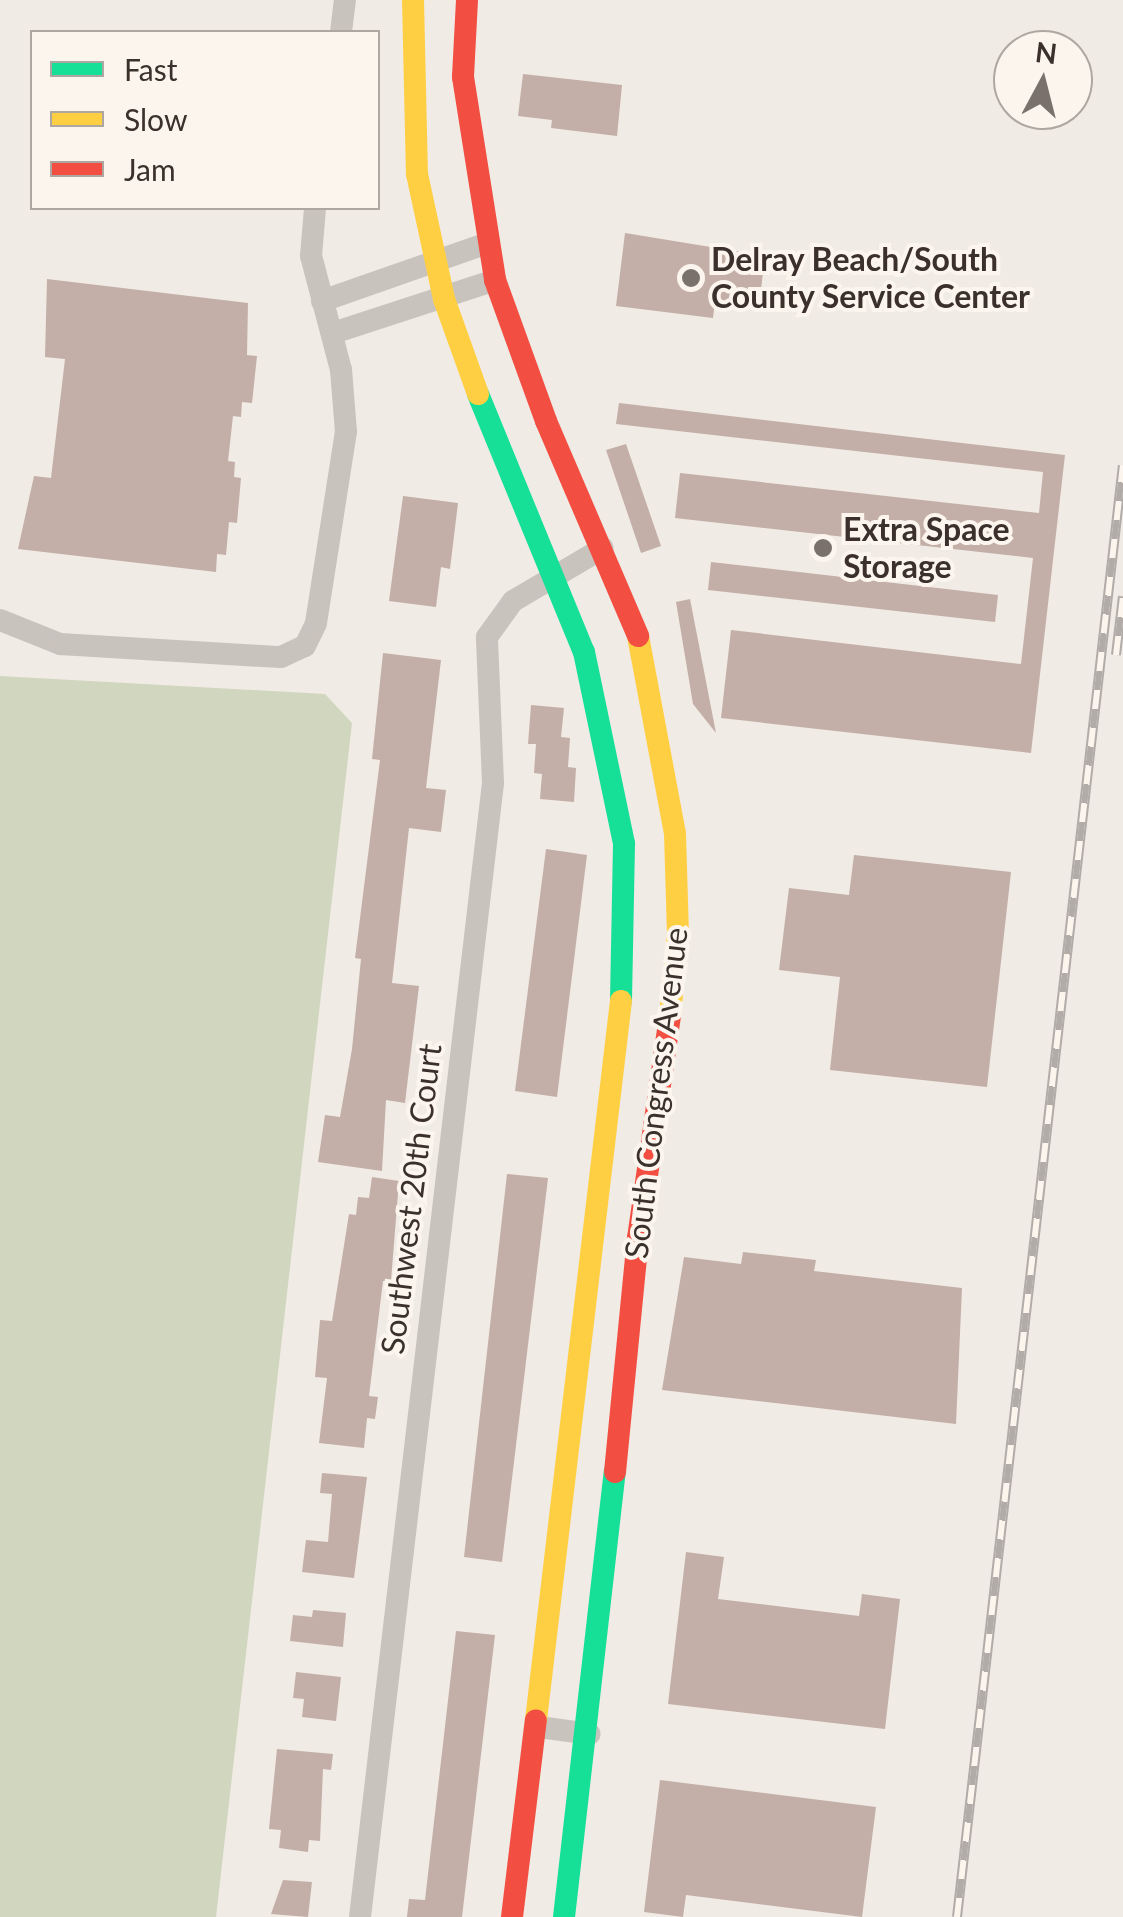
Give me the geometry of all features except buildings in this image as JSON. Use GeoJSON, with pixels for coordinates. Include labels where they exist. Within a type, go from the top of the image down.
{"type":"FeatureCollection","features":[{"type":"Feature","properties":{"kind":"main road","name":"South Congress Avenue"},"geometry":{"type":"LineString","coordinates":[[414,0],[417,174],[444,299],[494,442],[554,572],[584,652],[624,844],[621,1022],[512,1917]]}},
{"type":"Feature","properties":{"kind":"main road","name":"South Congress Avenue"},"geometry":{"type":"LineString","coordinates":[[467,0],[463,77],[495,280],[638,634],[675,834],[678,933],[671,1009],[638,1238],[590,1734],[564,1917]]}},
{"type":"Feature","properties":{"kind":"street"},"geometry":{"type":"LineString","coordinates":[[340,30],[345,0]]}},
{"type":"Feature","properties":{"kind":"street"},"geometry":{"type":"LineString","coordinates":[[0,620],[60,644],[281,657],[305,646],[316,623],[346,432],[332,333],[310,256],[315,210]]}},
{"type":"Feature","properties":{"kind":"street"},"geometry":{"type":"LineString","coordinates":[[322,302],[437,266],[488,244]]}},
{"type":"Feature","properties":{"kind":"street"},"geometry":{"type":"LineString","coordinates":[[332,333],[495,280]]}},
{"type":"Feature","properties":{"kind":"street","name":"Southwest 20th Court"},"geometry":{"type":"LineString","coordinates":[[360,1917],[492,783],[485,651],[502,611],[554,572],[602,548]]}},
{"type":"Feature","properties":{"kind":"street"},"geometry":{"type":"LineString","coordinates":[[594,1233],[638,1238]]}},
{"type":"Feature","properties":{"kind":"street"},"geometry":{"type":"LineString","coordinates":[[538,1727],[590,1734]]}},
{"type":"Feature","properties":{"kind":"green space"},"geometry":{"type":"Polygon","coordinates":[[[0,676],[325,694],[352,723],[216,1917],[0,1917],[0,676]]]}},
{"type":"Feature","properties":{"kind":"railway"},"geometry":{"type":"LineString","coordinates":[[957,1917],[1123,465]]}},
{"type":"Feature","properties":{"kind":"railway"},"geometry":{"type":"LineString","coordinates":[[1116,655],[1123,596]]}},
{"type":"Feature","properties":{"kind":"traffic: fast"},"geometry":{"type":"LineString","coordinates":[[478,394],[584,652],[624,844],[621,1001]]}},
{"type":"Feature","properties":{"kind":"traffic: fast"},"geometry":{"type":"LineString","coordinates":[[564,1917],[615,1472]]}},
{"type":"Feature","properties":{"kind":"traffic: slow"},"geometry":{"type":"LineString","coordinates":[[413,0],[417,174],[444,299],[478,394]]}},
{"type":"Feature","properties":{"kind":"traffic: slow"},"geometry":{"type":"LineString","coordinates":[[638,636],[675,834],[678,933],[670,1015]]}},
{"type":"Feature","properties":{"kind":"traffic: slow"},"geometry":{"type":"LineString","coordinates":[[536,1720],[621,1001]]}},
{"type":"Feature","properties":{"kind":"traffic: jam"},"geometry":{"type":"LineString","coordinates":[[467,0],[463,77],[495,280],[546,421],[638,636]]}},
{"type":"Feature","properties":{"kind":"traffic: jam"},"geometry":{"type":"LineString","coordinates":[[615,1472],[638,1238],[670,1015]]}},
{"type":"Feature","properties":{"kind":"traffic: jam"},"geometry":{"type":"LineString","coordinates":[[512,1917],[536,1720]]}},
{"type":"Feature","properties":{"kind":"place","name":"Delray Beach/South County Service Center"},"geometry":{"type":"Point","coordinates":[691,278]}},
{"type":"Feature","properties":{"kind":"place","name":"Extra Space Storage"},"geometry":{"type":"Point","coordinates":[823,548]}}]}
